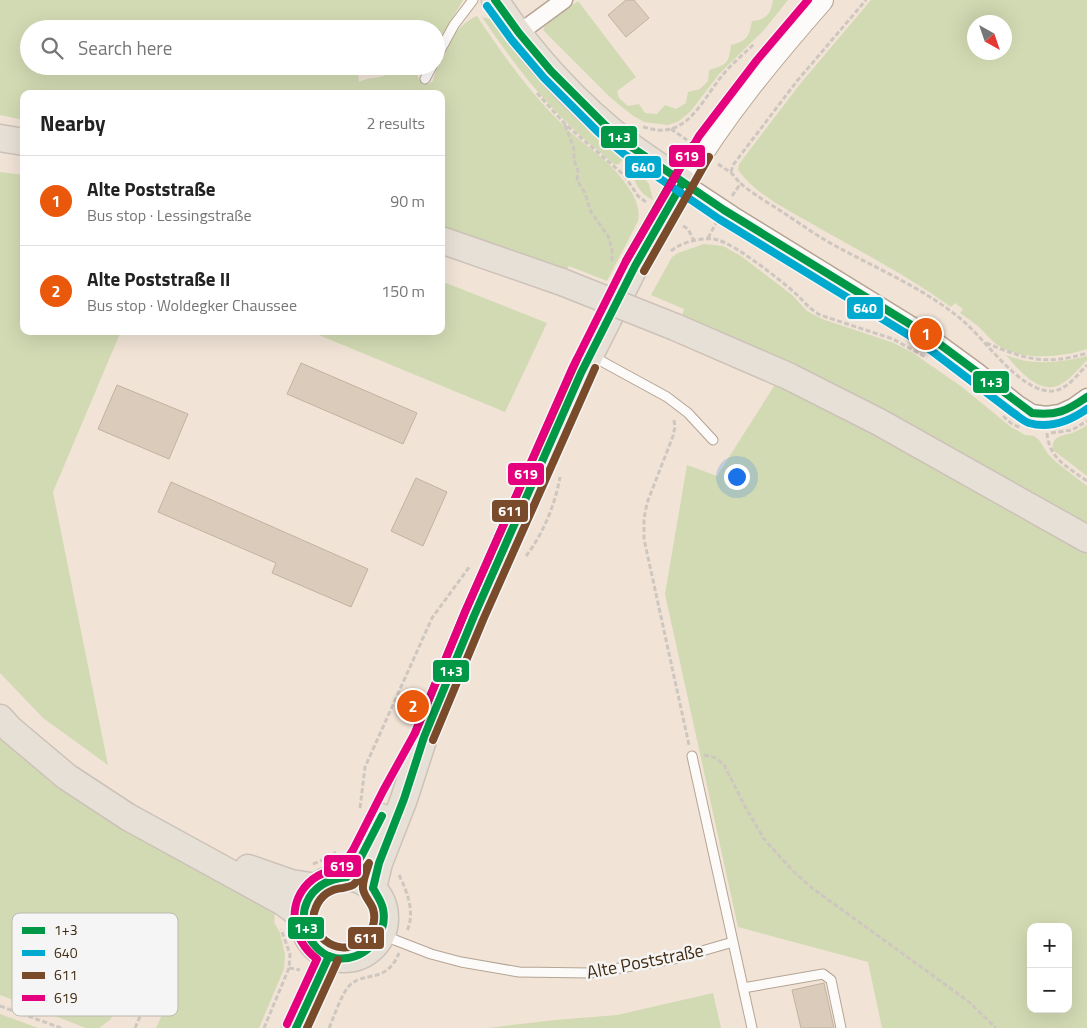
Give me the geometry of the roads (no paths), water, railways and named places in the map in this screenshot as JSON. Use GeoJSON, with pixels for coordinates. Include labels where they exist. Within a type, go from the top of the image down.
{"type":"FeatureCollection","features":[{"type":"Feature","properties":{"kind":"main road"},"geometry":{"type":"LineString","coordinates":[[495,0],[519,33],[551,71],[605,125],[630,146],[683,182]]}},
{"type":"Feature","properties":{"kind":"main road"},"geometry":{"type":"LineString","coordinates":[[373,888],[424,737],[474,616],[590,354],[635,266],[707,142],[784,43],[821,0]]}},
{"type":"Feature","properties":{"kind":"main road"},"geometry":{"type":"LineString","coordinates":[[445,241],[562,282],[676,327],[788,376],[879,422],[1087,539]]}},
{"type":"Feature","properties":{"kind":"main road"},"geometry":{"type":"LineString","coordinates":[[0,718],[10,729],[67,777],[128,817],[172,840],[287,893],[304,918]]}},
{"type":"Feature","properties":{"kind":"main road"},"geometry":{"type":"LineString","coordinates":[[347,876],[362,855],[392,794],[424,737]]}},
{"type":"Feature","properties":{"kind":"main road"},"geometry":{"type":"LineString","coordinates":[[287,893],[317,887],[335,878],[347,876],[365,882],[380,896],[384,907],[385,920],[392,939],[375,945],[365,953],[353,958],[329,956],[317,948],[305,928],[304,918],[305,906],[310,895],[317,887]]}},
{"type":"Feature","properties":{"kind":"main road"},"geometry":{"type":"LineString","coordinates":[[296,1028],[329,956]]}},
{"type":"Feature","properties":{"kind":"street"},"geometry":{"type":"LineString","coordinates":[[519,33],[564,0]]}},
{"type":"Feature","properties":{"kind":"street"},"geometry":{"type":"LineString","coordinates":[[683,182],[733,216],[926,334],[1032,413],[1046,415],[1060,413],[1087,397]]}},
{"type":"Feature","properties":{"kind":"lane"},"geometry":{"type":"LineString","coordinates":[[445,42],[454,25],[473,0]]}},
{"type":"Feature","properties":{"kind":"lane"},"geometry":{"type":"LineString","coordinates":[[425,79],[427,75]]}},
{"type":"Feature","properties":{"kind":"lane"},"geometry":{"type":"LineString","coordinates":[[590,354],[667,397],[688,413],[713,440]]}},
{"type":"Feature","properties":{"kind":"lane"},"geometry":{"type":"LineString","coordinates":[[692,756],[752,1028]]}},
{"type":"Feature","properties":{"kind":"lane","name":"Alte Poststraße"},"geometry":{"type":"LineString","coordinates":[[392,939],[431,954],[461,962],[519,972],[590,973],[674,959],[733,942]]}},
{"type":"Feature","properties":{"kind":"lane"},"geometry":{"type":"LineString","coordinates":[[744,988],[823,974],[831,980],[841,1028]]}},
{"type":"Feature","properties":{"kind":"place","name":"Alte Poststraße"},"geometry":{"type":"Point","coordinates":[926,334]}},
{"type":"Feature","properties":{"kind":"place","name":"Alte Poststraße II"},"geometry":{"type":"Point","coordinates":[413,706]}}]}
